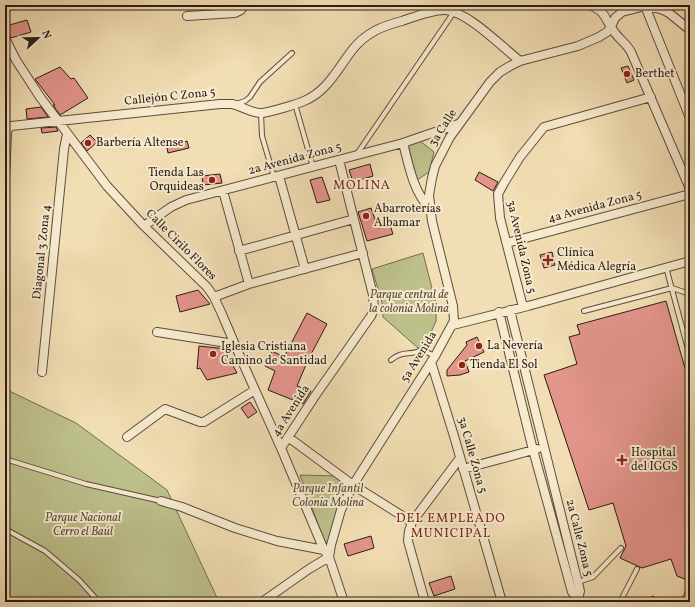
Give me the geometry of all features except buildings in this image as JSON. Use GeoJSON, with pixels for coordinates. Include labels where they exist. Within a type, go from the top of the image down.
{"type":"FeatureCollection","features":[{"type":"Feature","properties":{"kind":"street"},"geometry":{"type":"LineString","coordinates":[[187,16],[235,13],[242,10],[244,5]]}},
{"type":"Feature","properties":{"kind":"street"},"geometry":{"type":"LineString","coordinates":[[590,5],[603,12],[615,33],[626,44],[631,52],[690,189]]}},
{"type":"Feature","properties":{"kind":"street"},"geometry":{"type":"LineString","coordinates":[[645,6],[661,9],[669,13],[690,30]]}},
{"type":"Feature","properties":{"kind":"street"},"geometry":{"type":"LineString","coordinates":[[645,6],[690,118]]}},
{"type":"Feature","properties":{"kind":"street","name":"3a Calle"},"geometry":{"type":"LineString","coordinates":[[453,325],[453,306],[438,248],[430,209],[429,195],[435,166],[450,137],[490,82],[500,72],[520,62],[584,43],[603,35],[611,27],[619,15],[631,9],[645,6]]}},
{"type":"Feature","properties":{"kind":"street"},"geometry":{"type":"LineString","coordinates":[[261,113],[306,101],[328,84],[353,49],[370,33],[428,9],[445,10],[467,17],[520,62]]}},
{"type":"Feature","properties":{"kind":"street","name":"Calle Cirilo Flores"},"geometry":{"type":"LineString","coordinates":[[5,38],[20,66],[57,121],[107,186],[144,226],[207,287],[214,297],[281,448],[324,550],[329,558]]}},
{"type":"Feature","properties":{"kind":"street","name":"3a Avenida Zona 5"},"geometry":{"type":"LineString","coordinates":[[523,307],[500,218],[498,194],[520,157],[541,129],[548,125],[651,97]]}},
{"type":"Feature","properties":{"kind":"street","name":"Callejón C Zona 5"},"geometry":{"type":"LineString","coordinates":[[7,132],[16,125],[220,104],[231,104],[261,113]]}},
{"type":"Feature","properties":{"kind":"street","name":"2a Avenida Zona 5"},"geometry":{"type":"LineString","coordinates":[[144,226],[178,203],[402,143],[458,124]]}},
{"type":"Feature","properties":{"kind":"street"},"geometry":{"type":"LineString","coordinates":[[5,180],[7,132]]}},
{"type":"Feature","properties":{"kind":"street","name":"Diagonal 3 Zona 4"},"geometry":{"type":"LineString","coordinates":[[42,372],[64,149],[67,134]]}},
{"type":"Feature","properties":{"kind":"street"},"geometry":{"type":"LineString","coordinates":[[402,143],[415,185],[425,204],[430,209]]}},
{"type":"Feature","properties":{"kind":"street"},"geometry":{"type":"LineString","coordinates":[[214,297],[249,284],[363,253],[338,160]]}},
{"type":"Feature","properties":{"kind":"street"},"geometry":{"type":"LineString","coordinates":[[277,177],[305,269]]}},
{"type":"Feature","properties":{"kind":"street"},"geometry":{"type":"LineString","coordinates":[[223,191],[249,284]]}},
{"type":"Feature","properties":{"kind":"street","name":"4a Avenida Zona 5"},"geometry":{"type":"LineString","coordinates":[[506,243],[690,194]]}},
{"type":"Feature","properties":{"kind":"street"},"geometry":{"type":"LineString","coordinates":[[239,251],[354,219]]}},
{"type":"Feature","properties":{"kind":"street","name":"4a Avenida"},"geometry":{"type":"LineString","coordinates":[[281,448],[315,396],[371,316],[374,309],[373,295],[363,253]]}},
{"type":"Feature","properties":{"kind":"street","name":"5a Avenida"},"geometry":{"type":"LineString","coordinates":[[329,558],[331,545],[341,510],[353,485],[453,325],[690,260]]}},
{"type":"Feature","properties":{"kind":"street","name":"2a Calle Zona 5"},"geometry":{"type":"LineString","coordinates":[[510,310],[543,448],[578,582],[580,591],[578,600]]}},
{"type":"Feature","properties":{"kind":"street","name":"2a Calle Zona 5"},"geometry":{"type":"LineString","coordinates":[[499,312],[533,450],[572,592],[578,600]]}},
{"type":"Feature","properties":{"kind":"street"},"geometry":{"type":"LineString","coordinates":[[157,332],[234,344]]}},
{"type":"Feature","properties":{"kind":"street","name":"3a Calle Zona 5"},"geometry":{"type":"LineString","coordinates":[[433,359],[463,470],[502,602]]}},
{"type":"Feature","properties":{"kind":"street"},"geometry":{"type":"LineString","coordinates":[[127,437],[165,409],[200,422],[204,422],[255,390]]}},
{"type":"Feature","properties":{"kind":"street"},"geometry":{"type":"LineString","coordinates":[[288,437],[353,485],[412,522]]}},
{"type":"Feature","properties":{"kind":"street"},"geometry":{"type":"LineString","coordinates":[[463,470],[543,448]]}},
{"type":"Feature","properties":{"kind":"street"},"geometry":{"type":"LineString","coordinates":[[425,602],[408,541],[409,531],[412,522],[460,458]]}},
{"type":"Feature","properties":{"kind":"street"},"geometry":{"type":"LineString","coordinates":[[160,502],[182,507],[235,528],[277,541],[324,550]]}},
{"type":"Feature","properties":{"kind":"street"},"geometry":{"type":"LineString","coordinates":[[262,602],[304,572],[329,558],[344,602]]}},
{"type":"Feature","properties":{"kind":"lane"},"geometry":{"type":"LineString","coordinates":[[357,155],[454,12]]}},
{"type":"Feature","properties":{"kind":"lane"},"geometry":{"type":"LineString","coordinates":[[231,104],[239,103],[250,97],[260,82],[292,53]]}},
{"type":"Feature","properties":{"kind":"lane"},"geometry":{"type":"LineString","coordinates":[[295,104],[313,167]]}},
{"type":"Feature","properties":{"kind":"lane"},"geometry":{"type":"LineString","coordinates":[[261,113],[262,136],[277,177]]}},
{"type":"Feature","properties":{"kind":"lane"},"geometry":{"type":"LineString","coordinates":[[666,267],[690,357]]}},
{"type":"Feature","properties":{"kind":"lane"},"geometry":{"type":"LineString","coordinates":[[584,311],[672,288],[690,294]]}},
{"type":"Feature","properties":{"kind":"lane"},"geometry":{"type":"LineString","coordinates":[[391,360],[402,353],[413,353],[422,350],[433,359]]}},
{"type":"Feature","properties":{"kind":"lane"},"geometry":{"type":"LineString","coordinates":[[5,459],[86,484],[160,502]]}},
{"type":"Feature","properties":{"kind":"lane"},"geometry":{"type":"LineString","coordinates":[[5,529],[45,551],[80,580],[99,602]]}},
{"type":"Feature","properties":{"kind":"lane"},"geometry":{"type":"LineString","coordinates":[[578,582],[593,577],[621,548]]}},
{"type":"Feature","properties":{"kind":"lane"},"geometry":{"type":"LineString","coordinates":[[620,602],[637,569]]}},
{"type":"Feature","properties":{"kind":"lane"},"geometry":{"type":"LineString","coordinates":[[683,602],[690,588]]}},
{"type":"Feature","properties":{"kind":"green space"},"geometry":{"type":"Polygon","coordinates":[[[420,141],[434,152],[429,172],[417,180],[408,145],[420,141]]]}},
{"type":"Feature","properties":{"kind":"green space","name":"Parque central de la colonia Molina"},"geometry":{"type":"Polygon","coordinates":[[[423,253],[436,304],[436,321],[425,346],[418,348],[383,317],[382,302],[372,269],[423,253]]]}},
{"type":"Feature","properties":{"kind":"green space","name":"Parque Nacional Cerro el Baúl"},"geometry":{"type":"Polygon","coordinates":[[[5,389],[76,423],[167,490],[219,602],[5,602],[5,389]]]}},
{"type":"Feature","properties":{"kind":"green space","name":"Parque Infantil Colonia Molina"},"geometry":{"type":"Polygon","coordinates":[[[300,475],[338,476],[352,487],[329,554],[300,475]]]}},
{"type":"Feature","properties":{"kind":"place","name":"Berthet"},"geometry":{"type":"Point","coordinates":[627,74]}},
{"type":"Feature","properties":{"kind":"place","name":"Barbería Altense"},"geometry":{"type":"Point","coordinates":[88,143]}},
{"type":"Feature","properties":{"kind":"place","name":"Tienda Las Orquideas"},"geometry":{"type":"Point","coordinates":[212,180]}},
{"type":"Feature","properties":{"kind":"place","name":"Abarroterías Albamar"},"geometry":{"type":"Point","coordinates":[366,216]}},
{"type":"Feature","properties":{"kind":"place","name":"Clínica Médica Alegría"},"geometry":{"type":"Point","coordinates":[548,260]}},
{"type":"Feature","properties":{"kind":"place","name":"La Nevería"},"geometry":{"type":"Point","coordinates":[479,346]}},
{"type":"Feature","properties":{"kind":"place","name":"Iglesia Cristiana Camino de Santidad"},"geometry":{"type":"Point","coordinates":[213,354]}},
{"type":"Feature","properties":{"kind":"place","name":"Tienda El Sol"},"geometry":{"type":"Point","coordinates":[462,365]}},
{"type":"Feature","properties":{"kind":"place","name":"Hospital del IGGS"},"geometry":{"type":"Point","coordinates":[622,460]}},
{"type":"Feature","properties":{"kind":"district","name":"MOLINA"},"geometry":{"type":"Point","coordinates":[362,186]}},
{"type":"Feature","properties":{"kind":"district","name":"DEL EMPLEADO MUNICIPAL"},"geometry":{"type":"Point","coordinates":[451,526]}}]}
